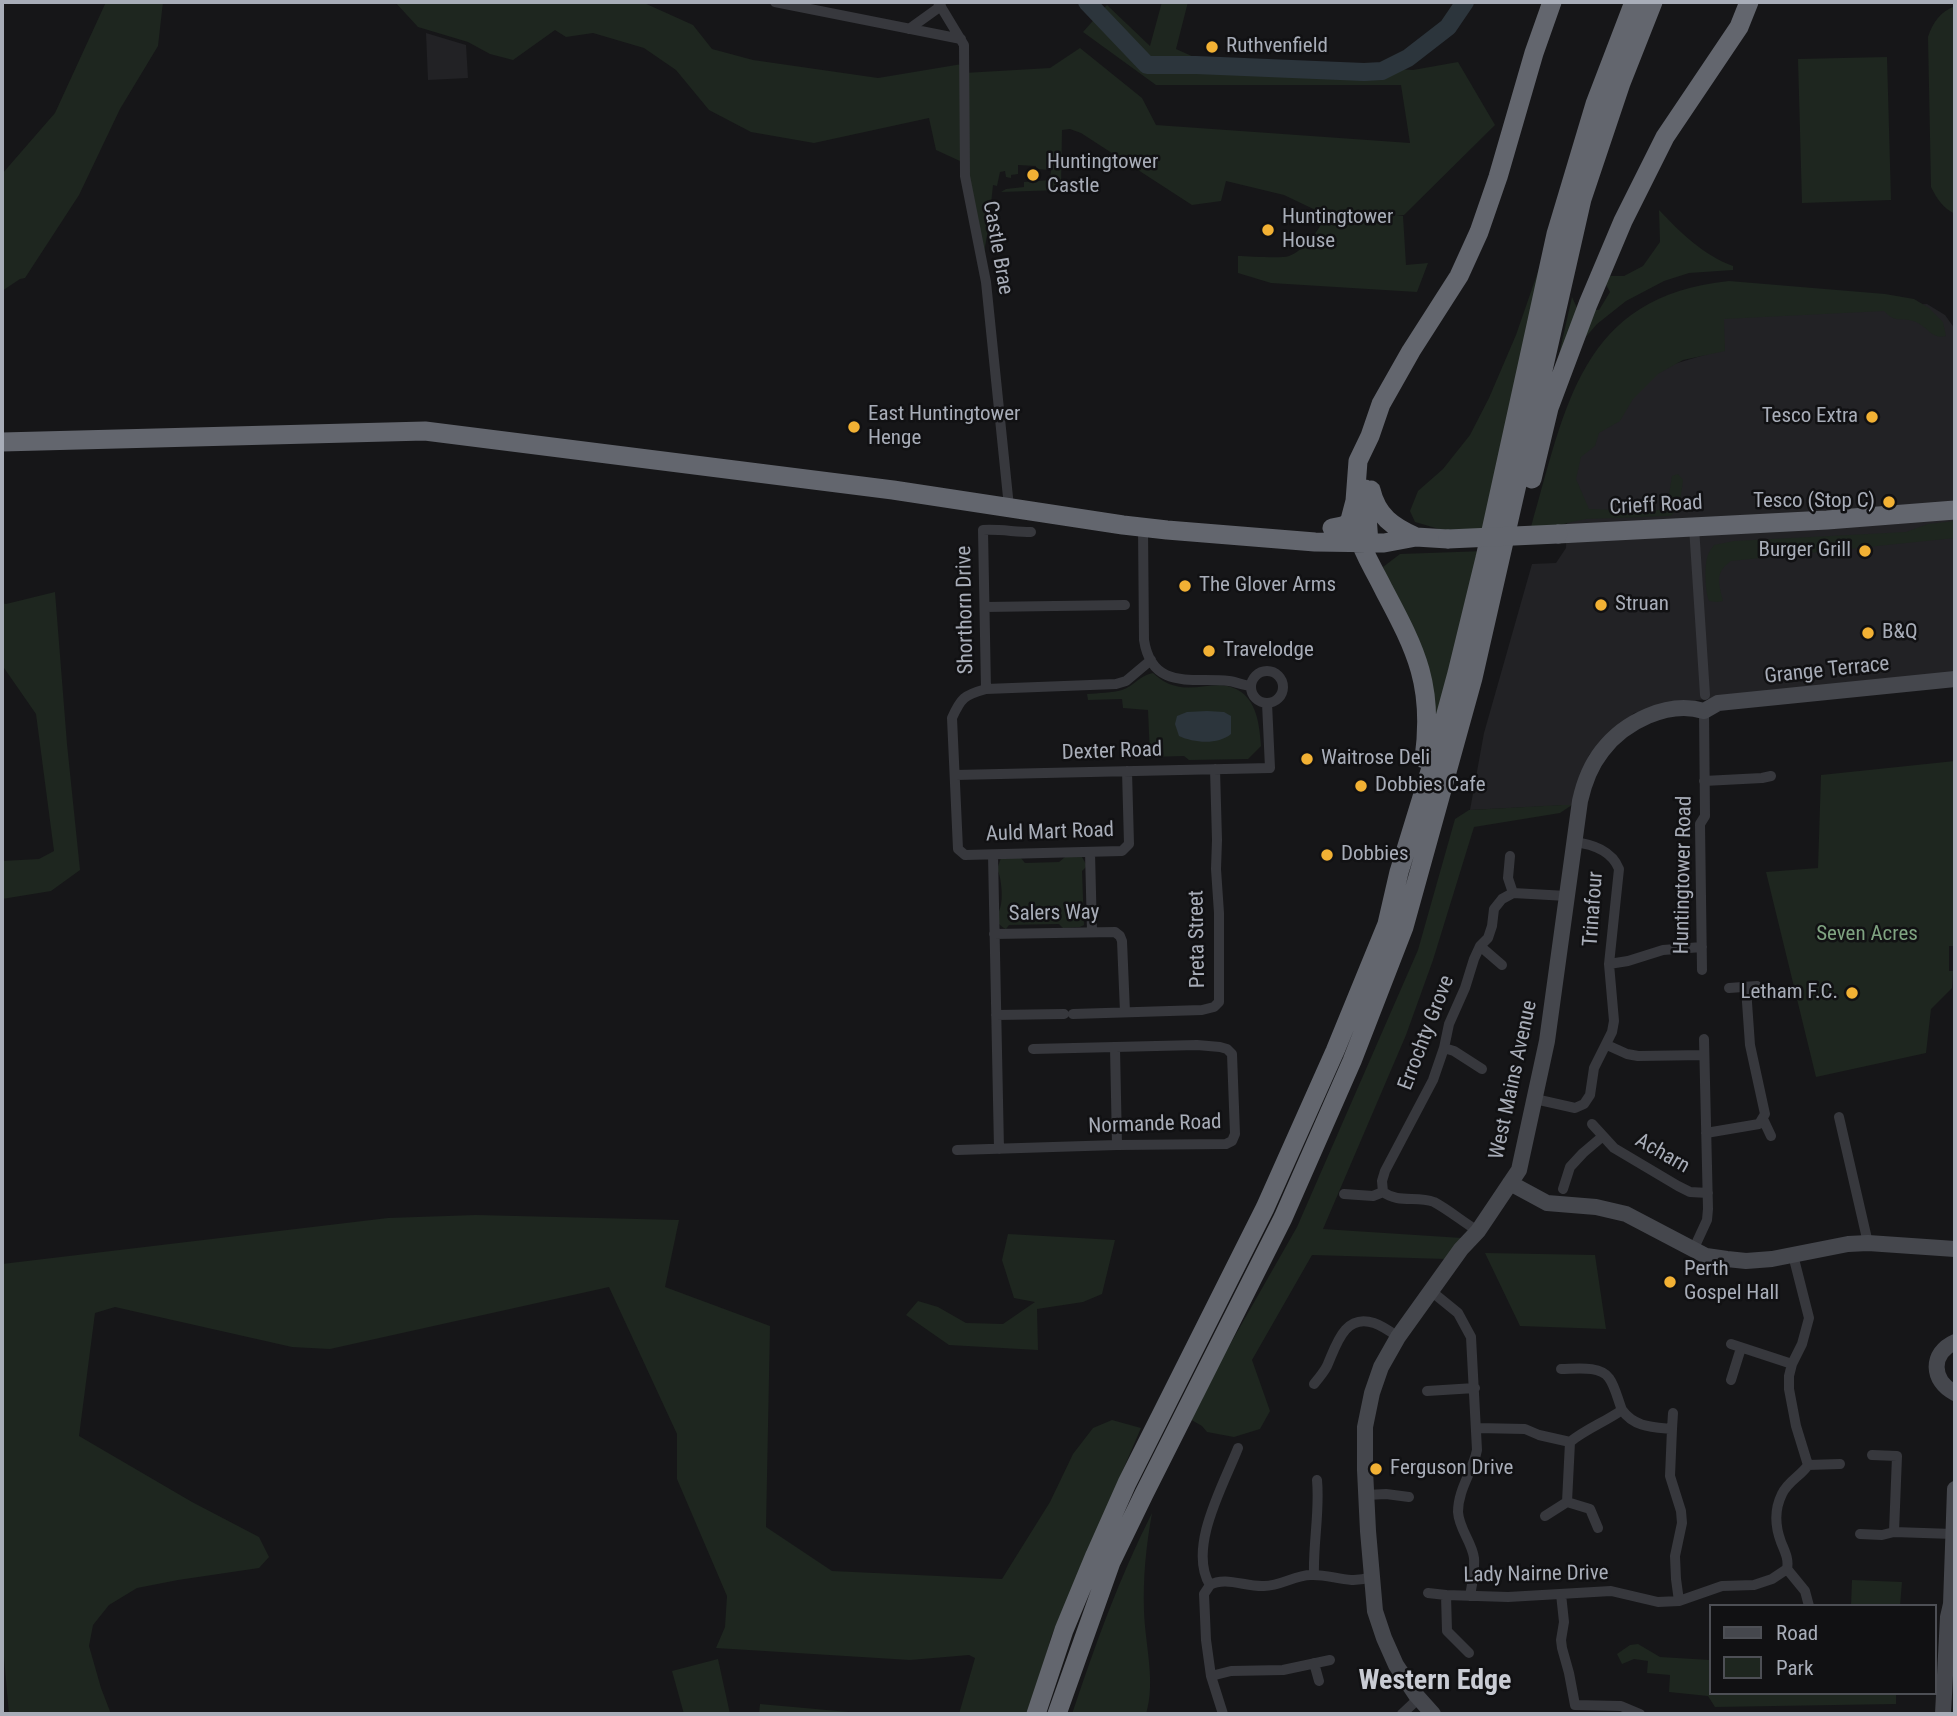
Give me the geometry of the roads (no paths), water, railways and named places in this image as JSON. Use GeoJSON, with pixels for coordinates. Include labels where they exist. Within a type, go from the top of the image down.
{"type":"FeatureCollection","features":[{"type":"Feature","properties":{"kind":"highway"},"geometry":{"type":"LineString","coordinates":[[1415,822],[1427,739],[1425,689],[1410,639],[1361,549],[1358,461],[1381,404],[1459,276],[1479,232],[1552,2]]}},
{"type":"Feature","properties":{"kind":"highway"},"geometry":{"type":"LineString","coordinates":[[1036,1714],[1063,1630],[1122,1495],[1265,1208],[1335,1051],[1387,923],[1465,639],[1556,234],[1595,104],[1634,2]]}},
{"type":"Feature","properties":{"kind":"highway"},"geometry":{"type":"LineString","coordinates":[[1474,678],[1583,199],[1620,83],[1653,2]]}},
{"type":"Feature","properties":{"kind":"highway"},"geometry":{"type":"LineString","coordinates":[[1057,1714],[1111,1562],[1283,1218],[1352,1060],[1404,927],[1511,556],[1549,408],[1588,304],[1623,221],[1665,137],[1739,27],[1749,2]]}},
{"type":"Feature","properties":{"kind":"highway"},"geometry":{"type":"LineString","coordinates":[[2,442],[425,431],[892,490],[1143,527],[1315,542],[1361,531]]}},
{"type":"Feature","properties":{"kind":"highway"},"geometry":{"type":"LineString","coordinates":[[1361,531],[1370,436]]}},
{"type":"Feature","properties":{"kind":"highway"},"geometry":{"type":"LineString","coordinates":[[1365,469],[1374,502],[1384,518],[1397,529],[1416,537]]}},
{"type":"Feature","properties":{"kind":"highway","name":"Crieff Road"},"geometry":{"type":"LineString","coordinates":[[1361,531],[1384,543],[1416,537],[1448,539],[1558,534],[1955,510]]}},
{"type":"Feature","properties":{"kind":"highway"},"geometry":{"type":"LineString","coordinates":[[1248,535],[1332,528],[1361,531]]}},
{"type":"Feature","properties":{"kind":"street"},"geometry":{"type":"LineString","coordinates":[[775,2],[961,39]]}},
{"type":"Feature","properties":{"kind":"street"},"geometry":{"type":"LineString","coordinates":[[909,29],[940,4]]}},
{"type":"Feature","properties":{"kind":"street","name":"Castle Brae"},"geometry":{"type":"LineString","coordinates":[[940,4],[964,45],[965,176],[986,282],[1009,507]]}},
{"type":"Feature","properties":{"kind":"street"},"geometry":{"type":"LineString","coordinates":[[1143,527],[1144,640],[1151,660],[1165,674],[1175,678],[1230,681],[1251,686]]}},
{"type":"Feature","properties":{"kind":"street","name":"Huntingtower Road"},"geometry":{"type":"LineString","coordinates":[[1694,527],[1704,703],[1705,816],[1700,824],[1702,970]]}},
{"type":"Feature","properties":{"kind":"street","name":"Shorthorn Drive"},"geometry":{"type":"LineString","coordinates":[[970,530],[1004,529],[1031,532]]}},
{"type":"Feature","properties":{"kind":"street","name":"Shorthorn Drive"},"geometry":{"type":"LineString","coordinates":[[983,530],[986,689]]}},
{"type":"Feature","properties":{"kind":"street"},"geometry":{"type":"LineString","coordinates":[[985,607],[1125,604]]}},
{"type":"Feature","properties":{"kind":"street","name":"Auld Mart Road"},"geometry":{"type":"LineString","coordinates":[[1127,771],[1129,844],[1122,851],[965,855],[958,849],[952,718],[960,701],[974,692],[986,689],[1116,684],[1126,681],[1151,660]]}},
{"type":"Feature","properties":{"kind":"street"},"geometry":{"type":"LineString","coordinates":[[1268,671],[1278,675],[1283,684],[1282,693],[1276,701],[1267,703],[1253,696],[1251,686],[1258,673],[1268,671]]}},
{"type":"Feature","properties":{"kind":"street","name":"Grange Terrace"},"geometry":{"type":"LineString","coordinates":[[1704,703],[1955,679]]}},
{"type":"Feature","properties":{"kind":"street","name":"Dexter Road"},"geometry":{"type":"LineString","coordinates":[[955,775],[1270,768],[1267,703]]}},
{"type":"Feature","properties":{"kind":"street","name":"West Mains Avenue"},"geometry":{"type":"LineString","coordinates":[[1433,1714],[1396,1665],[1376,1611],[1371,1577],[1364,1445],[1372,1393],[1381,1367],[1398,1337],[1461,1249],[1478,1231],[1519,1170],[1547,1041],[1583,788],[1593,764],[1603,749],[1627,728],[1653,714],[1693,708],[1704,703]]}},
{"type":"Feature","properties":{"kind":"street","name":"Preta Street"},"geometry":{"type":"LineString","coordinates":[[996,1015],[1205,1010],[1219,1002],[1215,769]]}},
{"type":"Feature","properties":{"kind":"street","name":"Huntingtower Road"},"geometry":{"type":"LineString","coordinates":[[1704,781],[1771,776]]}},
{"type":"Feature","properties":{"kind":"street","name":"Trinafour"},"geometry":{"type":"LineString","coordinates":[[1535,1100],[1570,1108],[1584,1104],[1590,1095],[1594,1068],[1612,1032],[1614,1021],[1609,964],[1619,869],[1599,848],[1574,842]]}},
{"type":"Feature","properties":{"kind":"street"},"geometry":{"type":"LineString","coordinates":[[1090,852],[1092,932]]}},
{"type":"Feature","properties":{"kind":"street"},"geometry":{"type":"LineString","coordinates":[[993,855],[999,1149]]}},
{"type":"Feature","properties":{"kind":"street"},"geometry":{"type":"LineString","coordinates":[[1510,856],[1508,877],[1513,893],[1567,896]]}},
{"type":"Feature","properties":{"kind":"street","name":"Errochty Grove"},"geometry":{"type":"LineString","coordinates":[[1383,1192],[1385,1171],[1433,1080],[1444,1048],[1448,1024],[1480,946],[1488,938],[1494,909],[1513,893]]}},
{"type":"Feature","properties":{"kind":"street","name":"Salers Way"},"geometry":{"type":"LineString","coordinates":[[994,934],[1115,932],[1122,941],[1125,1012]]}},
{"type":"Feature","properties":{"kind":"street"},"geometry":{"type":"LineString","coordinates":[[1480,946],[1502,965]]}},
{"type":"Feature","properties":{"kind":"street","name":"Trinafour"},"geometry":{"type":"LineString","coordinates":[[1609,964],[1663,950],[1702,947]]}},
{"type":"Feature","properties":{"kind":"street"},"geometry":{"type":"LineString","coordinates":[[1706,1133],[1750,1127],[1759,1124],[1765,1114],[1750,1045],[1751,987],[1730,988]]}},
{"type":"Feature","properties":{"kind":"street"},"geometry":{"type":"LineString","coordinates":[[1692,1248],[1707,1220],[1704,1039]]}},
{"type":"Feature","properties":{"kind":"street","name":"Normande Road"},"geometry":{"type":"LineString","coordinates":[[957,1150],[1226,1144],[1232,1141],[1235,1134],[1232,1054],[1227,1049],[1197,1045],[1033,1049]]}},
{"type":"Feature","properties":{"kind":"street"},"geometry":{"type":"LineString","coordinates":[[1606,1045],[1638,1056],[1704,1055]]}},
{"type":"Feature","properties":{"kind":"street"},"geometry":{"type":"LineString","coordinates":[[1115,1048],[1117,1145]]}},
{"type":"Feature","properties":{"kind":"street"},"geometry":{"type":"LineString","coordinates":[[1444,1048],[1454,1051],[1482,1069]]}},
{"type":"Feature","properties":{"kind":"street"},"geometry":{"type":"LineString","coordinates":[[1839,1117],[1868,1243]]}},
{"type":"Feature","properties":{"kind":"street"},"geometry":{"type":"LineString","coordinates":[[1763,1119],[1771,1136]]}},
{"type":"Feature","properties":{"kind":"street","name":"Acharn"},"geometry":{"type":"LineString","coordinates":[[1592,1124],[1614,1149],[1690,1192],[1708,1193]]}},
{"type":"Feature","properties":{"kind":"street","name":"Acharn"},"geometry":{"type":"LineString","coordinates":[[1563,1189],[1570,1167],[1603,1136]]}},
{"type":"Feature","properties":{"kind":"street"},"geometry":{"type":"LineString","coordinates":[[1510,1183],[1547,1203],[1595,1207],[1626,1214],[1706,1255],[1737,1261],[1772,1259],[1836,1245],[1868,1243],[1955,1249]]}},
{"type":"Feature","properties":{"kind":"street"},"geometry":{"type":"LineString","coordinates":[[1344,1194],[1373,1196],[1383,1192],[1399,1199],[1432,1201],[1478,1231]]}},
{"type":"Feature","properties":{"kind":"street"},"geometry":{"type":"LineString","coordinates":[[1793,1255],[1809,1318],[1802,1344],[1792,1364],[1789,1389],[1792,1410],[1808,1465]]}},
{"type":"Feature","properties":{"kind":"street"},"geometry":{"type":"LineString","coordinates":[[1431,1291],[1458,1313],[1471,1337],[1477,1450],[1459,1503],[1461,1525],[1474,1558],[1470,1596]]}},
{"type":"Feature","properties":{"kind":"street"},"geometry":{"type":"LineString","coordinates":[[1314,1384],[1325,1369],[1342,1332],[1350,1326],[1373,1323],[1398,1337]]}},
{"type":"Feature","properties":{"kind":"street"},"geometry":{"type":"LineString","coordinates":[[1954,1395],[1940,1380],[1937,1364],[1943,1350],[1955,1342]]}},
{"type":"Feature","properties":{"kind":"street"},"geometry":{"type":"LineString","coordinates":[[1731,1380],[1736,1346],[1792,1364]]}},
{"type":"Feature","properties":{"kind":"street"},"geometry":{"type":"LineString","coordinates":[[1561,1369],[1600,1371],[1609,1377],[1627,1417],[1636,1423],[1672,1429]]}},
{"type":"Feature","properties":{"kind":"street"},"geometry":{"type":"LineString","coordinates":[[1427,1391],[1475,1388]]}},
{"type":"Feature","properties":{"kind":"street"},"geometry":{"type":"LineString","coordinates":[[1477,1428],[1525,1429],[1570,1442],[1622,1409]]}},
{"type":"Feature","properties":{"kind":"street"},"geometry":{"type":"LineString","coordinates":[[1672,1413],[1670,1476],[1682,1522],[1675,1556],[1679,1601]]}},
{"type":"Feature","properties":{"kind":"street"},"geometry":{"type":"LineString","coordinates":[[1567,1502],[1570,1442]]}},
{"type":"Feature","properties":{"kind":"street"},"geometry":{"type":"LineString","coordinates":[[1210,1585],[1205,1578],[1202,1561],[1204,1542],[1238,1448]]}},
{"type":"Feature","properties":{"kind":"street"},"geometry":{"type":"LineString","coordinates":[[1872,1455],[1897,1455],[1894,1532]]}},
{"type":"Feature","properties":{"kind":"street"},"geometry":{"type":"LineString","coordinates":[[1808,1604],[1805,1591],[1787,1569],[1789,1561],[1776,1527],[1776,1511],[1782,1493],[1808,1465],[1840,1464]]}},
{"type":"Feature","properties":{"kind":"street"},"geometry":{"type":"LineString","coordinates":[[1232,1465],[1244,1470]]}},
{"type":"Feature","properties":{"kind":"street"},"geometry":{"type":"LineString","coordinates":[[1314,1574],[1317,1480]]}},
{"type":"Feature","properties":{"kind":"street"},"geometry":{"type":"LineString","coordinates":[[1943,1714],[1953,1604],[1955,1489]]}},
{"type":"Feature","properties":{"kind":"street"},"geometry":{"type":"LineString","coordinates":[[1366,1495],[1386,1493],[1409,1497]]}},
{"type":"Feature","properties":{"kind":"street"},"geometry":{"type":"LineString","coordinates":[[1545,1516],[1567,1502],[1590,1509],[1598,1528]]}},
{"type":"Feature","properties":{"kind":"street"},"geometry":{"type":"LineString","coordinates":[[1860,1534],[1953,1534]]}},
{"type":"Feature","properties":{"kind":"street","name":"Lady Nairne Drive"},"geometry":{"type":"LineString","coordinates":[[1428,1592],[1508,1597],[1611,1591],[1658,1602],[1679,1601],[1722,1586],[1754,1585],[1772,1579],[1787,1569]]}},
{"type":"Feature","properties":{"kind":"street"},"geometry":{"type":"LineString","coordinates":[[1223,1714],[1211,1676],[1206,1640],[1204,1594],[1210,1585],[1224,1581],[1266,1587],[1314,1574],[1349,1580],[1371,1577]]}},
{"type":"Feature","properties":{"kind":"street"},"geometry":{"type":"LineString","coordinates":[[1561,1594],[1564,1622],[1561,1640],[1575,1710],[1621,1706],[1640,1714]]}},
{"type":"Feature","properties":{"kind":"street","name":"Lady Nairne Drive"},"geometry":{"type":"LineString","coordinates":[[1446,1595],[1447,1631],[1469,1653]]}},
{"type":"Feature","properties":{"kind":"street"},"geometry":{"type":"LineString","coordinates":[[1211,1676],[1231,1671],[1283,1670],[1330,1660]]}},
{"type":"Feature","properties":{"kind":"street"},"geometry":{"type":"LineString","coordinates":[[1314,1663],[1319,1681]]}},
{"type":"Feature","properties":{"kind":"street"},"geometry":{"type":"LineString","coordinates":[[1402,1714],[1419,1698]]}},
{"type":"Feature","properties":{"kind":"waterway"},"geometry":{"type":"LineString","coordinates":[[1087,2],[1147,65],[1364,72],[1382,71],[1408,58],[1448,27],[1465,2]]}},
{"type":"Feature","properties":{"kind":"place","name":"Ruthvenfield"},"geometry":{"type":"Point","coordinates":[1212,47]}},
{"type":"Feature","properties":{"kind":"place","name":"Huntingtower Castle"},"geometry":{"type":"Point","coordinates":[1033,175]}},
{"type":"Feature","properties":{"kind":"place","name":"Huntingtower House"},"geometry":{"type":"Point","coordinates":[1268,230]}},
{"type":"Feature","properties":{"kind":"place","name":"Tesco Extra"},"geometry":{"type":"Point","coordinates":[1872,417]}},
{"type":"Feature","properties":{"kind":"place","name":"East Huntingtower Henge"},"geometry":{"type":"Point","coordinates":[854,427]}},
{"type":"Feature","properties":{"kind":"place","name":"Tesco (Stop C)"},"geometry":{"type":"Point","coordinates":[1889,502]}},
{"type":"Feature","properties":{"kind":"place","name":"Burger Grill"},"geometry":{"type":"Point","coordinates":[1865,551]}},
{"type":"Feature","properties":{"kind":"place","name":"The Glover Arms"},"geometry":{"type":"Point","coordinates":[1185,586]}},
{"type":"Feature","properties":{"kind":"place","name":"Struan"},"geometry":{"type":"Point","coordinates":[1601,605]}},
{"type":"Feature","properties":{"kind":"place","name":"B&Q"},"geometry":{"type":"Point","coordinates":[1868,633]}},
{"type":"Feature","properties":{"kind":"place","name":"Travelodge"},"geometry":{"type":"Point","coordinates":[1209,651]}},
{"type":"Feature","properties":{"kind":"place","name":"Waitrose Deli"},"geometry":{"type":"Point","coordinates":[1307,759]}},
{"type":"Feature","properties":{"kind":"place","name":"Dobbies Cafe"},"geometry":{"type":"Point","coordinates":[1361,786]}},
{"type":"Feature","properties":{"kind":"place","name":"Dobbies"},"geometry":{"type":"Point","coordinates":[1327,855]}},
{"type":"Feature","properties":{"kind":"place","name":"Letham F.C."},"geometry":{"type":"Point","coordinates":[1852,993]}},
{"type":"Feature","properties":{"kind":"place","name":"Perth Gospel Hall"},"geometry":{"type":"Point","coordinates":[1670,1282]}},
{"type":"Feature","properties":{"kind":"place","name":"Ferguson Drive"},"geometry":{"type":"Point","coordinates":[1376,1469]}},
{"type":"Feature","properties":{"kind":"district","name":"Western Edge"},"geometry":{"type":"Point","coordinates":[1435,1682]}},
{"type":"Feature","properties":{"kind":"park label","name":"Seven Acres"},"geometry":{"type":"Point","coordinates":[1867,935]}}]}
